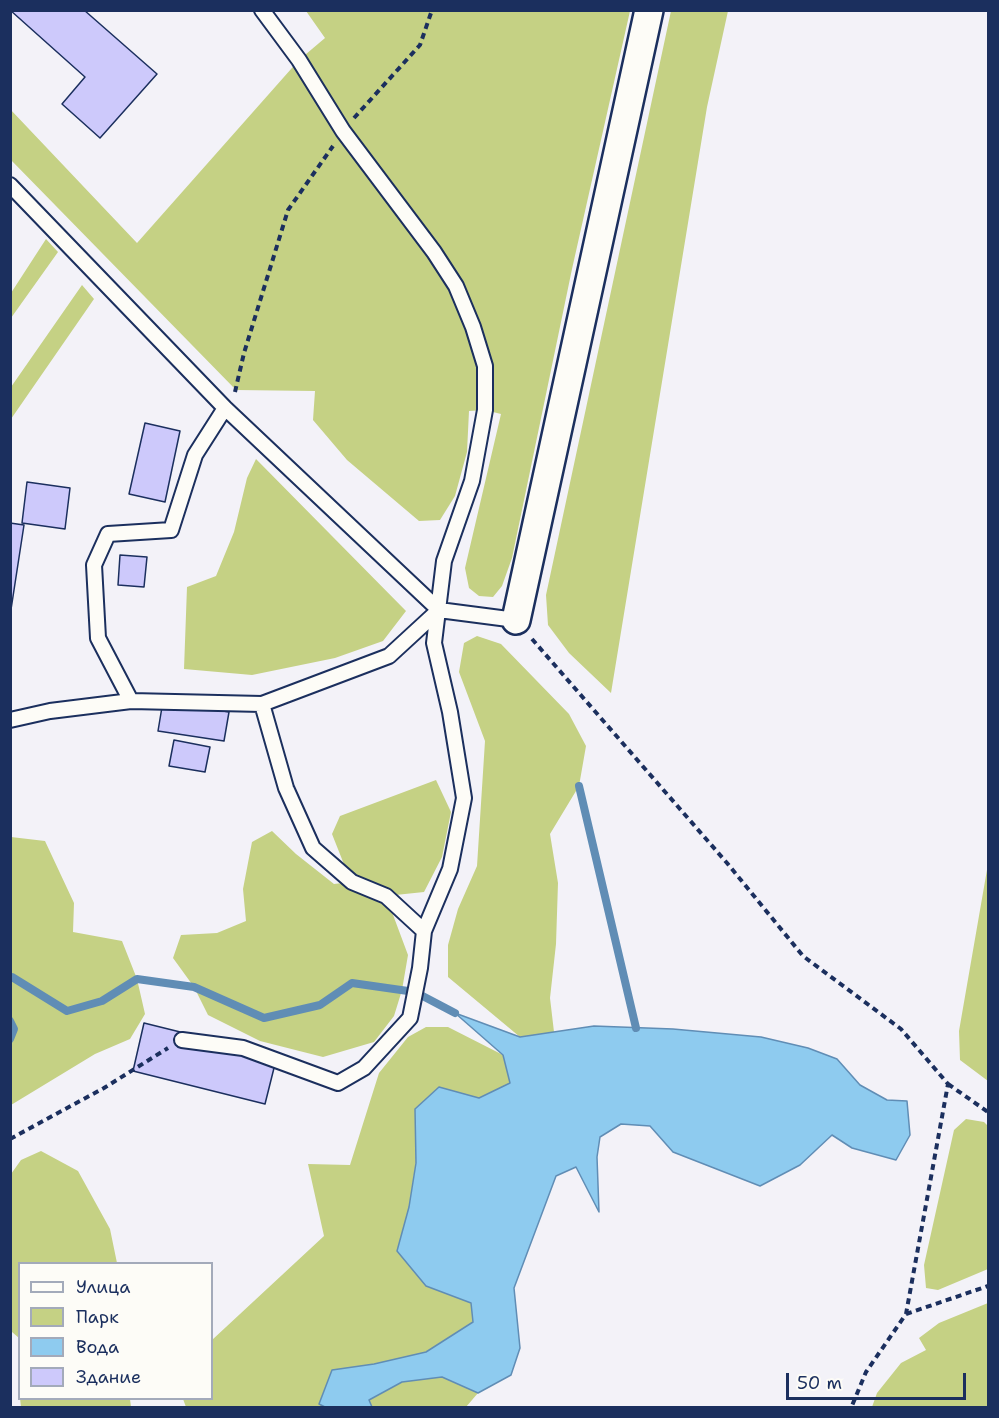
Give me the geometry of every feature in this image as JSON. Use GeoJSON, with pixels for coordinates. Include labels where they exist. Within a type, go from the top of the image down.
{"type":"FeatureCollection","features":[{"type":"Feature","properties":{"kind":"street"},"geometry":{"type":"LineString","coordinates":[[516,620],[650,10]]}},
{"type":"Feature","properties":{"kind":"lane"},"geometry":{"type":"LineString","coordinates":[[182,1040],[243,1048],[338,1083],[364,1068],[410,1018],[420,968],[424,931],[450,869],[464,798],[450,712],[434,643],[444,561],[472,481],[483,422],[485,366],[473,327],[456,286],[434,252],[343,131],[299,60],[262,10]]}},
{"type":"Feature","properties":{"kind":"lane"},"geometry":{"type":"LineString","coordinates":[[10,185],[225,408],[439,610],[516,620]]}},
{"type":"Feature","properties":{"kind":"lane"},"geometry":{"type":"LineString","coordinates":[[131,701],[98,638],[94,565],[108,534],[171,530],[195,455],[225,408]]}},
{"type":"Feature","properties":{"kind":"lane"},"geometry":{"type":"LineString","coordinates":[[10,720],[50,711],[131,701],[262,704],[389,656],[439,610]]}},
{"type":"Feature","properties":{"kind":"lane"},"geometry":{"type":"LineString","coordinates":[[262,704],[286,788],[312,848],[352,882],[386,896],[424,931]]}},
{"type":"Feature","properties":{"kind":"path"},"geometry":{"type":"LineString","coordinates":[[225,408],[236,390],[244,353],[288,210],[343,131],[420,45],[432,10]]}},
{"type":"Feature","properties":{"kind":"path"},"geometry":{"type":"LineString","coordinates":[[516,620],[727,863],[803,956],[901,1029],[948,1084],[988,1112]]}},
{"type":"Feature","properties":{"kind":"path"},"geometry":{"type":"LineString","coordinates":[[10,1139],[104,1088],[182,1040]]}},
{"type":"Feature","properties":{"kind":"path"},"geometry":{"type":"LineString","coordinates":[[851,1407],[866,1372],[906,1314],[948,1084]]}},
{"type":"Feature","properties":{"kind":"path"},"geometry":{"type":"LineString","coordinates":[[906,1314],[988,1286]]}},
{"type":"Feature","properties":{"kind":"green space"},"geometry":{"type":"Polygon","coordinates":[[[306,11],[630,11],[572,269],[512,558],[502,586],[493,597],[479,596],[469,588],[465,568],[501,414],[485,410],[469,411],[467,452],[455,496],[440,520],[419,521],[347,460],[313,420],[315,391],[236,390],[11,160],[10,109],[137,243],[299,60],[325,38],[306,11]]]}},
{"type":"Feature","properties":{"kind":"green space"},"geometry":{"type":"Polygon","coordinates":[[[671,11],[728,11],[707,107],[611,693],[569,653],[548,625],[546,595],[671,11]]]}},
{"type":"Feature","properties":{"kind":"green space"},"geometry":{"type":"Polygon","coordinates":[[[46,239],[58,252],[11,318],[11,293],[46,239]]]}},
{"type":"Feature","properties":{"kind":"green space"},"geometry":{"type":"Polygon","coordinates":[[[82,285],[94,299],[11,419],[11,387],[82,285]]]}},
{"type":"Feature","properties":{"kind":"green space"},"geometry":{"type":"Polygon","coordinates":[[[256,459],[406,611],[383,641],[335,658],[252,675],[184,669],[187,587],[216,576],[234,532],[247,478],[256,459]]]}},
{"type":"Feature","properties":{"kind":"green space"},"geometry":{"type":"Polygon","coordinates":[[[477,636],[501,644],[569,714],[586,746],[579,786],[550,834],[558,883],[556,944],[550,998],[554,1032],[520,1037],[448,977],[448,945],[458,909],[477,866],[485,741],[459,672],[464,643],[477,636]]]}},
{"type":"Feature","properties":{"kind":"green space"},"geometry":{"type":"Polygon","coordinates":[[[436,780],[451,812],[442,857],[424,892],[386,896],[408,955],[402,990],[394,1016],[374,1042],[323,1057],[260,1041],[208,1015],[194,987],[173,958],[181,935],[217,933],[246,921],[243,889],[252,842],[272,831],[296,854],[334,884],[351,882],[332,834],[340,816],[436,780]]]}},
{"type":"Feature","properties":{"kind":"green space"},"geometry":{"type":"Polygon","coordinates":[[[11,837],[45,841],[74,903],[73,932],[122,941],[137,979],[145,1014],[130,1039],[95,1054],[11,1105],[11,837]]]}},
{"type":"Feature","properties":{"kind":"green space"},"geometry":{"type":"Polygon","coordinates":[[[988,864],[988,1081],[960,1060],[959,1031],[988,864]]]}},
{"type":"Feature","properties":{"kind":"green space"},"geometry":{"type":"Polygon","coordinates":[[[426,1027],[448,1027],[503,1055],[510,1083],[479,1098],[439,1087],[415,1109],[416,1162],[409,1207],[426,1286],[472,1303],[473,1322],[426,1352],[374,1364],[332,1370],[319,1404],[325,1407],[186,1407],[183,1400],[213,1400],[213,1339],[324,1236],[308,1164],[350,1165],[379,1073],[408,1037],[426,1027]]]}},
{"type":"Feature","properties":{"kind":"green space"},"geometry":{"type":"Polygon","coordinates":[[[966,1119],[984,1122],[988,1126],[988,1269],[938,1290],[926,1288],[924,1265],[954,1130],[966,1119]]]}},
{"type":"Feature","properties":{"kind":"green space"},"geometry":{"type":"Polygon","coordinates":[[[41,1151],[78,1171],[110,1229],[117,1262],[18,1262],[18,1337],[12,1332],[10,1319],[11,1174],[21,1160],[41,1151]]]}},
{"type":"Feature","properties":{"kind":"green space"},"geometry":{"type":"Polygon","coordinates":[[[988,1303],[988,1407],[872,1407],[877,1393],[901,1363],[926,1350],[919,1338],[939,1323],[988,1303]]]}},
{"type":"Feature","properties":{"kind":"green space"},"geometry":{"type":"Polygon","coordinates":[[[442,1377],[478,1393],[466,1407],[372,1407],[369,1400],[402,1382],[442,1377]]]}},
{"type":"Feature","properties":{"kind":"green space"},"geometry":{"type":"Polygon","coordinates":[[[20,1400],[130,1400],[131,1407],[21,1407],[20,1400]]]}},
{"type":"Feature","properties":{"kind":"water"},"geometry":{"type":"Polygon","coordinates":[[[455,1013],[520,1037],[594,1026],[673,1029],[761,1037],[808,1048],[837,1059],[860,1085],[887,1100],[907,1101],[910,1135],[896,1160],[852,1148],[832,1135],[800,1165],[760,1186],[673,1152],[650,1126],[621,1124],[600,1137],[597,1157],[599,1212],[576,1167],[556,1176],[514,1288],[520,1348],[511,1375],[478,1393],[442,1377],[402,1382],[369,1400],[372,1407],[325,1407],[319,1404],[332,1370],[374,1364],[426,1352],[473,1322],[471,1303],[426,1286],[397,1251],[409,1207],[416,1163],[415,1109],[439,1087],[479,1098],[510,1083],[503,1055],[455,1013]]]}},
{"type":"Feature","properties":{"kind":"building"},"geometry":{"type":"Polygon","coordinates":[[[10,10],[84,10],[157,74],[100,138],[62,104],[85,77],[10,10]]]}},
{"type":"Feature","properties":{"kind":"building"},"geometry":{"type":"Polygon","coordinates":[[[145,423],[180,431],[165,502],[129,494],[145,423]]]}},
{"type":"Feature","properties":{"kind":"building"},"geometry":{"type":"Polygon","coordinates":[[[27,482],[70,488],[65,529],[22,523],[27,482]]]}},
{"type":"Feature","properties":{"kind":"building"},"geometry":{"type":"Polygon","coordinates":[[[10,523],[24,525],[10,616],[10,523]]]}},
{"type":"Feature","properties":{"kind":"building"},"geometry":{"type":"Polygon","coordinates":[[[120,555],[147,557],[144,587],[118,585],[120,555]]]}},
{"type":"Feature","properties":{"kind":"building"},"geometry":{"type":"Polygon","coordinates":[[[163,701],[229,712],[224,741],[158,731],[163,701]]]}},
{"type":"Feature","properties":{"kind":"building"},"geometry":{"type":"Polygon","coordinates":[[[174,740],[210,747],[205,772],[169,766],[174,740]]]}},
{"type":"Feature","properties":{"kind":"building"},"geometry":{"type":"Polygon","coordinates":[[[144,1023],[277,1056],[265,1104],[133,1071],[144,1023]]]}},
{"type":"Feature","properties":{"kind":"waterway"},"geometry":{"type":"LineString","coordinates":[[579,786],[636,1028]]}},
{"type":"Feature","properties":{"kind":"waterway"},"geometry":{"type":"LineString","coordinates":[[10,978],[12,977],[67,1011],[102,1001],[137,979],[194,987],[264,1018],[320,1005],[352,983],[415,992],[455,1013]]}},
{"type":"Feature","properties":{"kind":"waterway"},"geometry":{"type":"LineString","coordinates":[[10,1021],[14,1029],[10,1039]]}}]}
